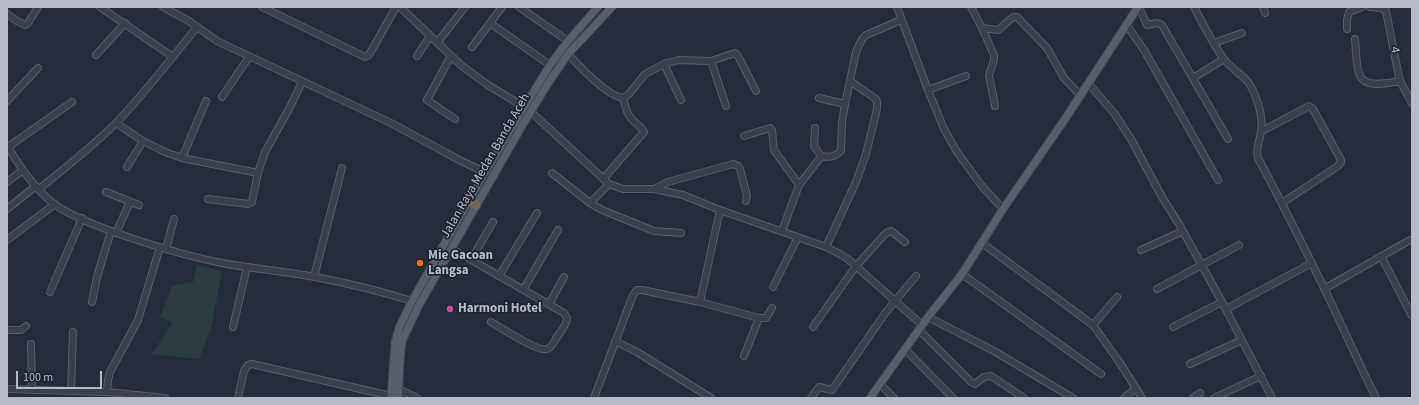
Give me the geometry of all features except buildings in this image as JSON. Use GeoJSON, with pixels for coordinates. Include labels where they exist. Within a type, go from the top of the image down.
{"type":"FeatureCollection","features":[{"type":"Feature","properties":{"kind":"main road"},"geometry":{"type":"LineString","coordinates":[[394,397],[395,343],[399,328],[412,301],[473,203],[485,172],[527,109],[550,65],[568,41],[598,7]]}},
{"type":"Feature","properties":{"kind":"main road","name":"Jalan Raya Medan Banda Aceh"},"geometry":{"type":"LineString","coordinates":[[394,397],[398,389],[400,351],[406,330],[452,249],[473,203],[527,109],[568,54],[612,7]]}},
{"type":"Feature","properties":{"kind":"main road"},"geometry":{"type":"LineString","coordinates":[[870,398],[928,317],[962,274],[1003,209],[1081,96],[1126,24],[1139,7]]}},
{"type":"Feature","properties":{"kind":"street"},"geometry":{"type":"LineString","coordinates":[[7,14],[25,25],[28,23],[38,7]]}},
{"type":"Feature","properties":{"kind":"street"},"geometry":{"type":"LineString","coordinates":[[100,7],[173,57]]}},
{"type":"Feature","properties":{"kind":"street"},"geometry":{"type":"LineString","coordinates":[[163,7],[179,15],[217,40],[302,82],[393,124],[461,161],[485,172]]}},
{"type":"Feature","properties":{"kind":"street"},"geometry":{"type":"LineString","coordinates":[[262,7],[364,57],[367,56],[396,7]]}},
{"type":"Feature","properties":{"kind":"street"},"geometry":{"type":"LineString","coordinates":[[400,7],[451,56],[483,81],[527,109],[609,184],[623,189],[654,189],[683,195],[720,210],[826,247],[840,254],[856,266],[895,301],[971,382],[975,384],[984,376],[991,376],[1024,398]]}},
{"type":"Feature","properties":{"kind":"street"},"geometry":{"type":"LineString","coordinates":[[437,42],[465,7]]}},
{"type":"Feature","properties":{"kind":"street"},"geometry":{"type":"LineString","coordinates":[[472,47],[502,7]]}},
{"type":"Feature","properties":{"kind":"street"},"geometry":{"type":"LineString","coordinates":[[519,7],[568,41]]}},
{"type":"Feature","properties":{"kind":"street"},"geometry":{"type":"LineString","coordinates":[[897,7],[944,129],[957,152],[981,185],[1003,209]]}},
{"type":"Feature","properties":{"kind":"street"},"geometry":{"type":"LineString","coordinates":[[971,7],[982,28],[994,58],[989,75],[995,106]]}},
{"type":"Feature","properties":{"kind":"street"},"geometry":{"type":"LineString","coordinates":[[1139,7],[1147,26],[1157,23],[1162,25],[1228,138]]}},
{"type":"Feature","properties":{"kind":"street"},"geometry":{"type":"LineString","coordinates":[[1194,7],[1224,59],[1245,77],[1252,87],[1262,124],[1257,154],[1312,263],[1358,363],[1376,398]]}},
{"type":"Feature","properties":{"kind":"street"},"geometry":{"type":"LineString","coordinates":[[1347,29],[1346,20],[1348,12],[1362,7]]}},
{"type":"Feature","properties":{"kind":"street","name":"4"},"geometry":{"type":"LineString","coordinates":[[1370,7],[1381,8],[1386,11],[1400,82],[1412,103]]}},
{"type":"Feature","properties":{"kind":"street"},"geometry":{"type":"LineString","coordinates":[[982,28],[998,30],[1013,17],[1017,17],[1047,48],[1064,78],[1081,96]]}},
{"type":"Feature","properties":{"kind":"street"},"geometry":{"type":"LineString","coordinates":[[820,156],[836,156],[840,151],[845,104],[856,52],[863,38],[901,20]]}},
{"type":"Feature","properties":{"kind":"street"},"geometry":{"type":"LineString","coordinates":[[96,56],[125,23]]}},
{"type":"Feature","properties":{"kind":"street"},"geometry":{"type":"LineString","coordinates":[[490,23],[557,70]]}},
{"type":"Feature","properties":{"kind":"street"},"geometry":{"type":"LineString","coordinates":[[1126,24],[1144,50],[1218,180]]}},
{"type":"Feature","properties":{"kind":"street"},"geometry":{"type":"LineString","coordinates":[[7,209],[38,188],[86,151],[116,123],[148,87],[197,27]]}},
{"type":"Feature","properties":{"kind":"street"},"geometry":{"type":"LineString","coordinates":[[1214,43],[1242,33]]}},
{"type":"Feature","properties":{"kind":"street"},"geometry":{"type":"LineString","coordinates":[[417,56],[430,36]]}},
{"type":"Feature","properties":{"kind":"street"},"geometry":{"type":"LineString","coordinates":[[1355,39],[1358,70],[1365,82],[1381,85],[1400,82]]}},
{"type":"Feature","properties":{"kind":"street"},"geometry":{"type":"LineString","coordinates":[[568,54],[593,79],[616,96],[623,98],[629,94],[645,74],[664,64],[679,60],[711,61],[733,53],[737,54],[756,91]]}},
{"type":"Feature","properties":{"kind":"street"},"geometry":{"type":"LineString","coordinates":[[222,97],[249,56]]}},
{"type":"Feature","properties":{"kind":"street"},"geometry":{"type":"LineString","coordinates":[[451,56],[428,100],[455,119]]}},
{"type":"Feature","properties":{"kind":"street"},"geometry":{"type":"LineString","coordinates":[[1193,78],[1224,59]]}},
{"type":"Feature","properties":{"kind":"street"},"geometry":{"type":"LineString","coordinates":[[711,61],[726,106]]}},
{"type":"Feature","properties":{"kind":"street"},"geometry":{"type":"LineString","coordinates":[[664,64],[681,100]]}},
{"type":"Feature","properties":{"kind":"street"},"geometry":{"type":"LineString","coordinates":[[7,101],[38,68]]}},
{"type":"Feature","properties":{"kind":"street"},"geometry":{"type":"LineString","coordinates":[[928,90],[966,76]]}},
{"type":"Feature","properties":{"kind":"street"},"geometry":{"type":"LineString","coordinates":[[826,247],[856,182],[866,154],[877,109],[876,99],[850,81]]}},
{"type":"Feature","properties":{"kind":"street"},"geometry":{"type":"LineString","coordinates":[[208,199],[250,204],[254,197],[258,174],[265,152],[302,82]]}},
{"type":"Feature","properties":{"kind":"street"},"geometry":{"type":"LineString","coordinates":[[1089,84],[1114,114],[1131,139],[1162,197],[1183,231],[1226,309],[1272,398]]}},
{"type":"Feature","properties":{"kind":"street"},"geometry":{"type":"LineString","coordinates":[[603,179],[644,132],[626,111],[623,98]]}},
{"type":"Feature","properties":{"kind":"street"},"geometry":{"type":"LineString","coordinates":[[819,98],[845,104]]}},
{"type":"Feature","properties":{"kind":"street"},"geometry":{"type":"LineString","coordinates":[[182,158],[206,101]]}},
{"type":"Feature","properties":{"kind":"street"},"geometry":{"type":"LineString","coordinates":[[72,102],[8,146],[23,170],[38,188],[55,204],[114,232],[163,248],[216,262],[314,277],[364,288],[412,301]]}},
{"type":"Feature","properties":{"kind":"street"},"geometry":{"type":"LineString","coordinates":[[1262,131],[1308,106],[1313,109],[1341,160],[1338,166],[1282,203]]}},
{"type":"Feature","properties":{"kind":"street"},"geometry":{"type":"LineString","coordinates":[[116,123],[143,141],[165,152],[182,158],[258,174]]}},
{"type":"Feature","properties":{"kind":"street"},"geometry":{"type":"LineString","coordinates":[[744,136],[770,128],[772,130],[774,150],[799,185]]}},
{"type":"Feature","properties":{"kind":"street"},"geometry":{"type":"LineString","coordinates":[[814,128],[814,146],[820,156]]}},
{"type":"Feature","properties":{"kind":"street"},"geometry":{"type":"LineString","coordinates":[[127,167],[143,141]]}},
{"type":"Feature","properties":{"kind":"street"},"geometry":{"type":"LineString","coordinates":[[782,231],[799,185],[820,156]]}},
{"type":"Feature","properties":{"kind":"street"},"geometry":{"type":"LineString","coordinates":[[654,189],[668,182],[733,164],[738,166],[740,169],[747,196],[746,201]]}},
{"type":"Feature","properties":{"kind":"street"},"geometry":{"type":"LineString","coordinates":[[314,277],[342,168]]}},
{"type":"Feature","properties":{"kind":"street"},"geometry":{"type":"LineString","coordinates":[[7,182],[23,170]]}},
{"type":"Feature","properties":{"kind":"street"},"geometry":{"type":"LineString","coordinates":[[552,172],[590,203],[615,216],[654,231],[681,233]]}},
{"type":"Feature","properties":{"kind":"street"},"geometry":{"type":"LineString","coordinates":[[590,203],[609,184]]}},
{"type":"Feature","properties":{"kind":"street"},"geometry":{"type":"LineString","coordinates":[[106,192],[139,205]]}},
{"type":"Feature","properties":{"kind":"street"},"geometry":{"type":"LineString","coordinates":[[92,302],[97,277],[114,232],[130,202]]}},
{"type":"Feature","properties":{"kind":"street"},"geometry":{"type":"LineString","coordinates":[[7,240],[55,204]]}},
{"type":"Feature","properties":{"kind":"street"},"geometry":{"type":"LineString","coordinates":[[700,302],[720,210]]}},
{"type":"Feature","properties":{"kind":"street"},"geometry":{"type":"LineString","coordinates":[[499,276],[537,213]]}},
{"type":"Feature","properties":{"kind":"street"},"geometry":{"type":"LineString","coordinates":[[50,292],[82,218]]}},
{"type":"Feature","properties":{"kind":"street"},"geometry":{"type":"LineString","coordinates":[[107,392],[110,372],[138,320],[174,219]]}},
{"type":"Feature","properties":{"kind":"street"},"geometry":{"type":"LineString","coordinates":[[471,260],[493,222]]}},
{"type":"Feature","properties":{"kind":"street"},"geometry":{"type":"LineString","coordinates":[[523,290],[558,230]]}},
{"type":"Feature","properties":{"kind":"street"},"geometry":{"type":"LineString","coordinates":[[1141,250],[1183,231]]}},
{"type":"Feature","properties":{"kind":"street"},"geometry":{"type":"LineString","coordinates":[[813,327],[856,266],[888,232],[894,232],[905,242]]}},
{"type":"Feature","properties":{"kind":"street"},"geometry":{"type":"LineString","coordinates":[[773,287],[798,237]]}},
{"type":"Feature","properties":{"kind":"street"},"geometry":{"type":"LineString","coordinates":[[1324,289],[1410,240]]}},
{"type":"Feature","properties":{"kind":"street"},"geometry":{"type":"LineString","coordinates":[[982,243],[1093,325],[1120,363],[1142,398]]}},
{"type":"Feature","properties":{"kind":"street"},"geometry":{"type":"LineString","coordinates":[[1157,290],[1239,245]]}},
{"type":"Feature","properties":{"kind":"street"},"geometry":{"type":"LineString","coordinates":[[452,249],[549,304],[564,313],[567,318],[565,324],[547,349],[534,347],[491,322]]}},
{"type":"Feature","properties":{"kind":"street"},"geometry":{"type":"LineString","coordinates":[[1381,256],[1412,316]]}},
{"type":"Feature","properties":{"kind":"street"},"geometry":{"type":"LineString","coordinates":[[1226,309],[1312,263]]}},
{"type":"Feature","properties":{"kind":"street"},"geometry":{"type":"LineString","coordinates":[[234,327],[247,267]]}},
{"type":"Feature","properties":{"kind":"street"},"geometry":{"type":"LineString","coordinates":[[962,274],[1101,374]]}},
{"type":"Feature","properties":{"kind":"street"},"geometry":{"type":"LineString","coordinates":[[810,398],[818,387],[832,390],[895,301],[916,276]]}},
{"type":"Feature","properties":{"kind":"street"},"geometry":{"type":"LineString","coordinates":[[549,304],[564,277]]}},
{"type":"Feature","properties":{"kind":"street"},"geometry":{"type":"LineString","coordinates":[[594,398],[633,295],[637,290],[700,302],[758,318],[766,318],[772,308]]}},
{"type":"Feature","properties":{"kind":"street"},"geometry":{"type":"LineString","coordinates":[[1093,325],[1117,298]]}},
{"type":"Feature","properties":{"kind":"street"},"geometry":{"type":"LineString","coordinates":[[1173,327],[1222,302]]}},
{"type":"Feature","properties":{"kind":"street"},"geometry":{"type":"LineString","coordinates":[[928,317],[994,351],[1073,398]]}},
{"type":"Feature","properties":{"kind":"street"},"geometry":{"type":"LineString","coordinates":[[744,356],[758,318]]}},
{"type":"Feature","properties":{"kind":"street"},"geometry":{"type":"LineString","coordinates":[[7,330],[22,330],[26,326]]}},
{"type":"Feature","properties":{"kind":"street"},"geometry":{"type":"LineString","coordinates":[[71,391],[73,332]]}},
{"type":"Feature","properties":{"kind":"street"},"geometry":{"type":"LineString","coordinates":[[1190,364],[1242,340]]}},
{"type":"Feature","properties":{"kind":"street"},"geometry":{"type":"LineString","coordinates":[[615,341],[637,352],[711,398]]}},
{"type":"Feature","properties":{"kind":"street"},"geometry":{"type":"LineString","coordinates":[[31,344],[32,390]]}},
{"type":"Feature","properties":{"kind":"street"},"geometry":{"type":"LineString","coordinates":[[905,349],[953,398]]}},
{"type":"Feature","properties":{"kind":"street"},"geometry":{"type":"LineString","coordinates":[[238,398],[244,371],[249,364],[394,397]]}},
{"type":"Feature","properties":{"kind":"street"},"geometry":{"type":"LineString","coordinates":[[1214,398],[1261,376]]}},
{"type":"Feature","properties":{"kind":"street"},"geometry":{"type":"LineString","coordinates":[[880,384],[894,398]]}},
{"type":"Feature","properties":{"kind":"street"},"geometry":{"type":"LineString","coordinates":[[1124,398],[1136,388]]}},
{"type":"Feature","properties":{"kind":"street"},"geometry":{"type":"LineString","coordinates":[[7,389],[107,392],[166,398]]}},
{"type":"Feature","properties":{"kind":"street"},"geometry":{"type":"LineString","coordinates":[[398,389],[417,398]]}},
{"type":"Feature","properties":{"kind":"street"},"geometry":{"type":"LineString","coordinates":[[1193,398],[1200,393]]}},
{"type":"Feature","properties":{"kind":"shaded area"},"geometry":{"type":"Polygon","coordinates":[[[197,265],[222,271],[211,328],[199,359],[151,354],[173,323],[160,317],[172,286],[193,282],[197,265]]]}},
{"type":"Feature","properties":{"kind":"place","name":"Mie Gacoan Langsa"},"geometry":{"type":"Point","coordinates":[420,263]}},
{"type":"Feature","properties":{"kind":"place","name":"Harmoni Hotel"},"geometry":{"type":"Point","coordinates":[450,309]}}]}
